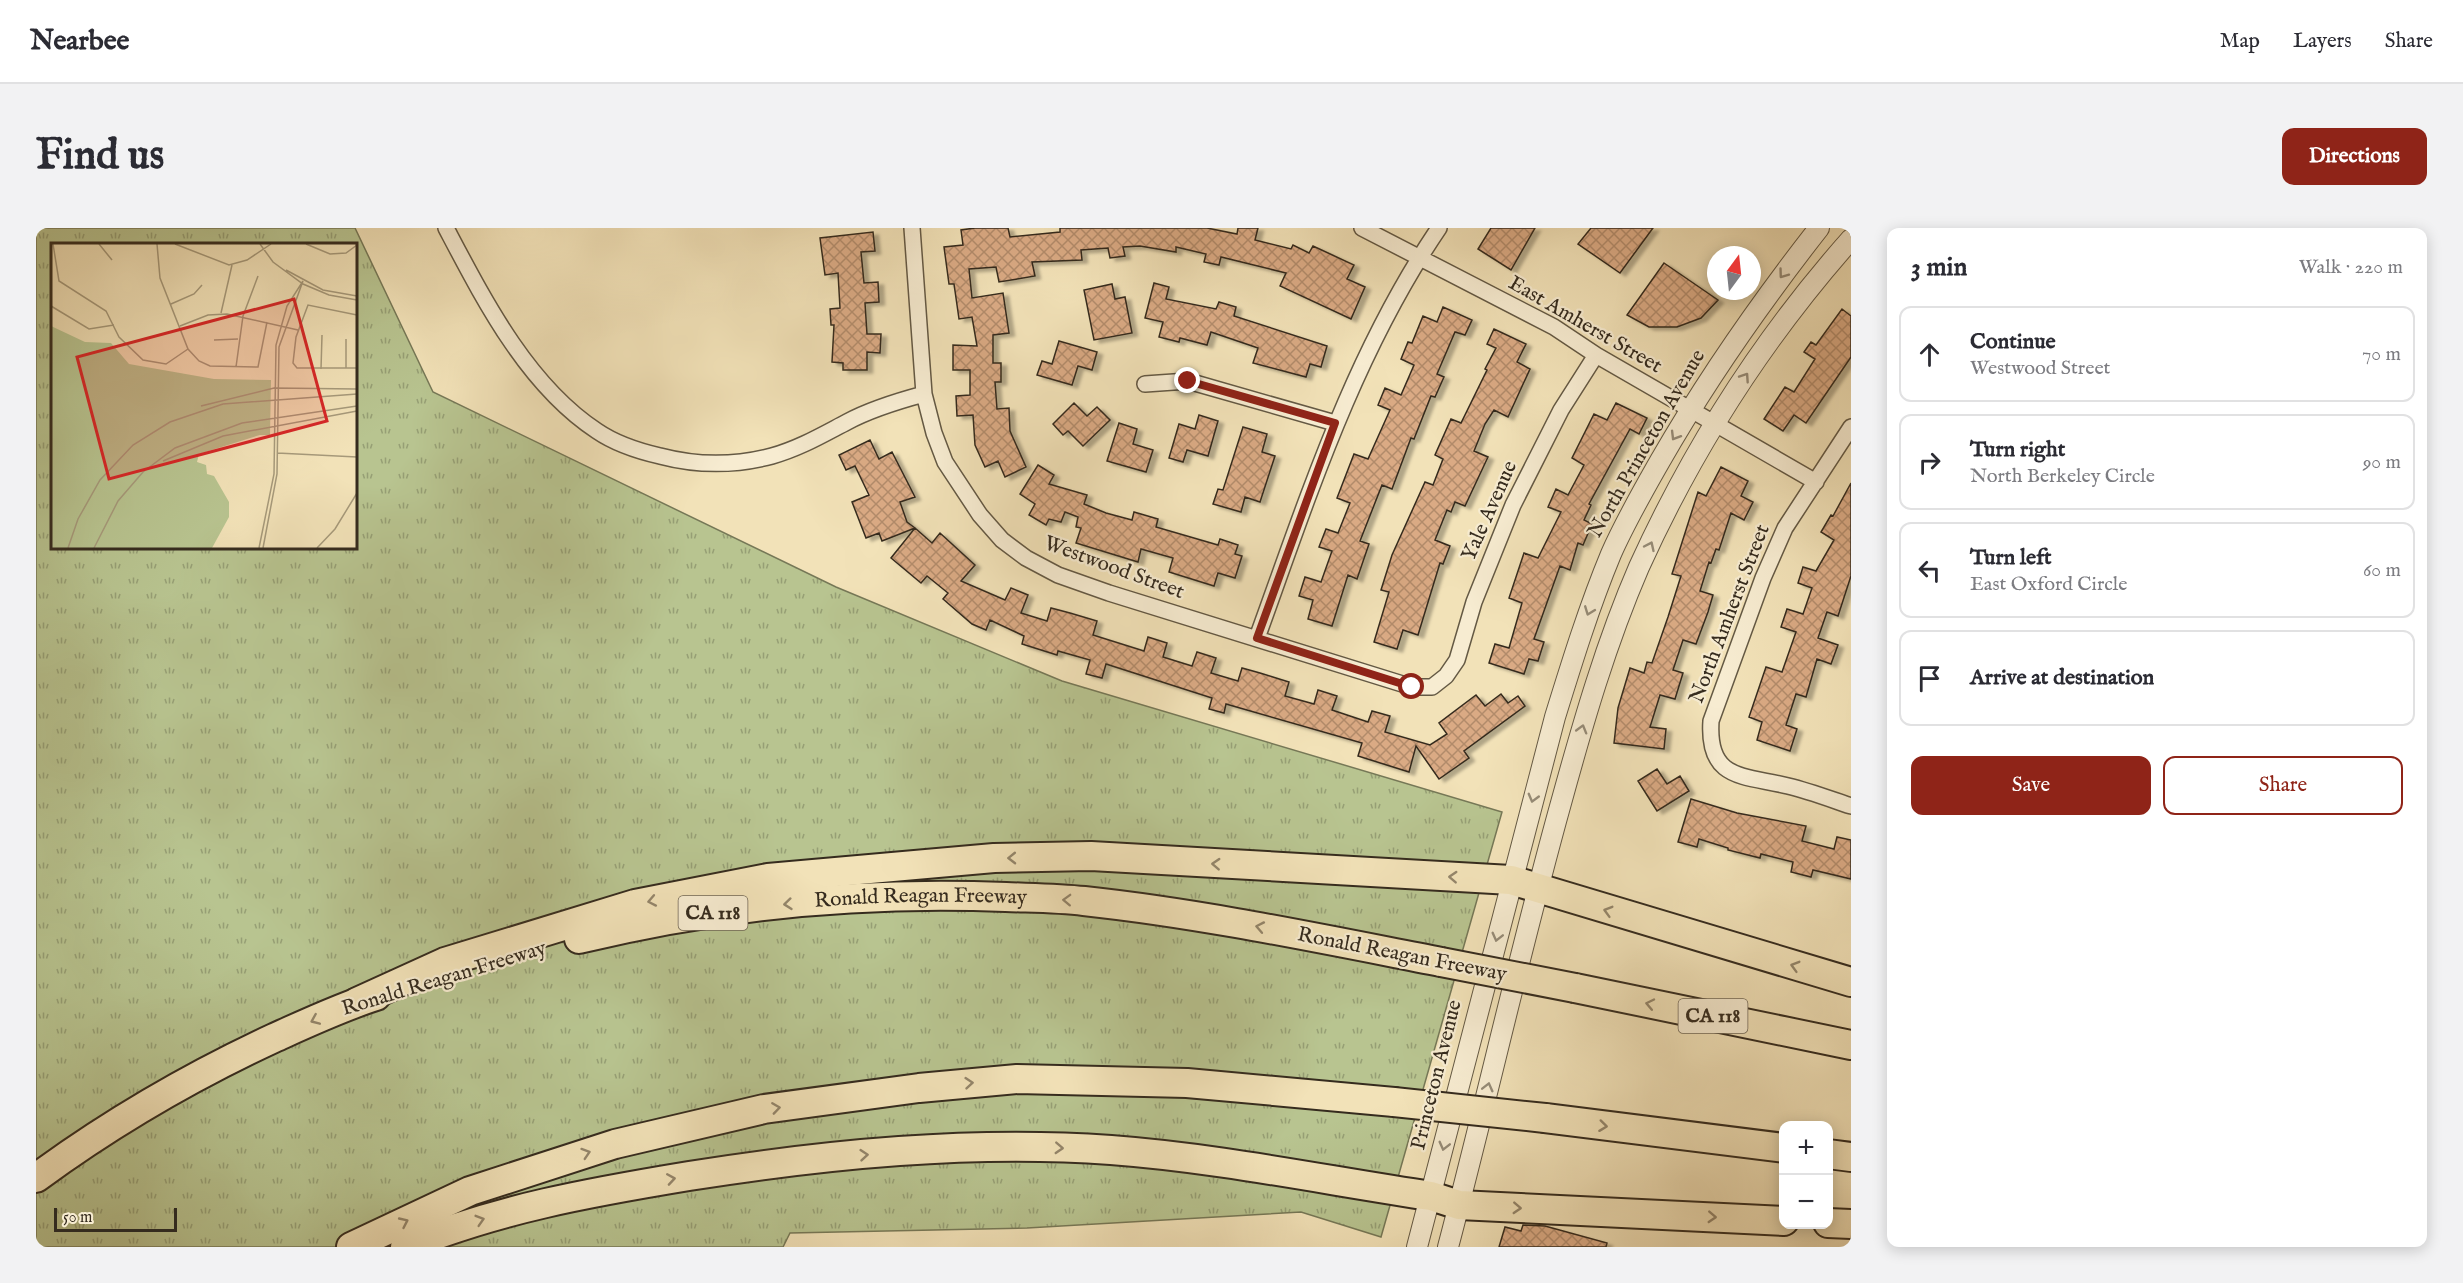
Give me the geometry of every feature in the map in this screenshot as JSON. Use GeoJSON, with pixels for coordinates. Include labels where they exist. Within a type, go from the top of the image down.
{"type":"FeatureCollection","features":[{"type":"Feature","properties":{"kind":"highway"},"geometry":{"type":"LineString","coordinates":[[357,1002],[445,962],[501,943],[635,904],[768,878],[994,858],[1091,856],[1525,883],[1586,904],[1851,982]]}},
{"type":"Feature","properties":{"kind":"highway","name":"Ronald Reagan Freeway"},"geometry":{"type":"LineString","coordinates":[[36,1178],[134,1111],[216,1065],[357,1002],[509,956],[626,928],[723,912],[837,899],[914,896],[1082,901],[1222,920],[1575,988],[1851,1045]]}},
{"type":"Feature","properties":{"kind":"highway"},"geometry":{"type":"LineString","coordinates":[[351,1247],[470,1191],[615,1144],[764,1110],[920,1088],[1017,1079],[1187,1083],[1545,1118],[1779,1147]]}},
{"type":"Feature","properties":{"kind":"highway"},"geometry":{"type":"LineString","coordinates":[[405,1247],[479,1220],[543,1203],[641,1184],[814,1159],[1014,1145],[1111,1150],[1212,1160],[1431,1196],[1459,1205],[1779,1221]]}},
{"type":"Feature","properties":{"kind":"highway"},"geometry":{"type":"LineString","coordinates":[[1833,1155],[1851,1157]]}},
{"type":"Feature","properties":{"kind":"highway"},"geometry":{"type":"LineString","coordinates":[[1833,1223],[1851,1224]]}},
{"type":"Feature","properties":{"kind":"street"},"geometry":{"type":"LineString","coordinates":[[446,228],[514,345],[545,386],[571,412],[598,432],[629,448],[664,457],[717,465],[772,456],[803,446],[848,421],[891,403],[924,394]]}},
{"type":"Feature","properties":{"kind":"street","name":"Westwood Street"},"geometry":{"type":"LineString","coordinates":[[912,228],[924,394],[934,433],[945,462],[980,515],[1002,540],[1026,558],[1058,575],[1108,593],[1412,687],[1432,687]]}},
{"type":"Feature","properties":{"kind":"street","name":"East Amherst Street"},"geometry":{"type":"LineString","coordinates":[[1362,228],[1554,327],[1596,355],[1816,482]]}},
{"type":"Feature","properties":{"kind":"street"},"geometry":{"type":"LineString","coordinates":[[1257,638],[1335,423],[1419,258],[1439,228]]}},
{"type":"Feature","properties":{"kind":"street","name":"North Princeton Avenue"},"geometry":{"type":"LineString","coordinates":[[1525,883],[1580,635],[1617,542],[1691,409],[1746,326],[1819,228]]}},
{"type":"Feature","properties":{"kind":"street"},"geometry":{"type":"LineString","coordinates":[[1448,1247],[1459,1205],[1525,883],[1614,632],[1639,569],[1666,512],[1714,423],[1793,308],[1851,239]]}},
{"type":"Feature","properties":{"kind":"street","name":"Yale Avenue"},"geometry":{"type":"LineString","coordinates":[[1432,687],[1446,676],[1457,660],[1474,602],[1514,505],[1561,410],[1596,355]]}},
{"type":"Feature","properties":{"kind":"street"},"geometry":{"type":"LineString","coordinates":[[1145,384],[1188,381],[1335,423]]}},
{"type":"Feature","properties":{"kind":"street","name":"North Amherst Street"},"geometry":{"type":"LineString","coordinates":[[1851,427],[1780,538],[1711,721],[1709,743],[1718,761],[1734,774],[1787,786],[1851,806]]}},
{"type":"Feature","properties":{"kind":"street","name":"Princeton Avenue"},"geometry":{"type":"LineString","coordinates":[[1417,1247],[1525,883]]}},
{"type":"Feature","properties":{"kind":"green space"},"geometry":{"type":"Polygon","coordinates":[[[36,228],[355,228],[433,392],[836,587],[1062,681],[1502,812],[1381,1237],[1301,1212],[1027,1228],[790,1233],[783,1247],[36,1247],[36,228]]]}},
{"type":"Feature","properties":{"kind":"building"},"geometry":{"type":"Polygon","coordinates":[[[1008,228],[1010,237],[1060,232],[1060,228],[1207,228],[1237,234],[1238,228],[1258,228],[1255,240],[1291,249],[1293,245],[1309,253],[1313,246],[1354,265],[1347,279],[1365,287],[1351,319],[1280,286],[1286,273],[1221,257],[1219,265],[1204,262],[1206,254],[1176,247],[1176,252],[1140,246],[1123,247],[1125,256],[1110,258],[1108,248],[1081,250],[1082,260],[1032,262],[1035,276],[999,282],[996,267],[969,269],[972,298],[1003,293],[1009,333],[993,335],[993,363],[1001,363],[1001,382],[995,382],[997,409],[1009,408],[1010,431],[1026,467],[1005,477],[998,461],[985,467],[975,445],[973,415],[957,416],[956,396],[970,395],[970,370],[953,370],[953,345],[977,346],[972,317],[959,319],[954,284],[949,284],[944,247],[963,245],[961,230],[1008,228]]]}},
{"type":"Feature","properties":{"kind":"building"},"geometry":{"type":"Polygon","coordinates":[[[1491,228],[1535,228],[1511,270],[1478,249],[1491,228]]]}},
{"type":"Feature","properties":{"kind":"building"},"geometry":{"type":"Polygon","coordinates":[[[1591,228],[1653,228],[1620,273],[1578,244],[1591,228]]]}},
{"type":"Feature","properties":{"kind":"building"},"geometry":{"type":"Polygon","coordinates":[[[873,232],[875,251],[861,252],[864,283],[878,282],[879,302],[865,303],[867,334],[881,334],[880,353],[867,352],[867,370],[843,370],[843,363],[832,362],[834,325],[831,325],[830,309],[840,308],[838,273],[825,275],[820,238],[873,232]]]}},
{"type":"Feature","properties":{"kind":"building"},"geometry":{"type":"Polygon","coordinates":[[[1664,263],[1707,292],[1707,300],[1718,300],[1701,318],[1677,327],[1649,327],[1627,315],[1664,263]]]}},
{"type":"Feature","properties":{"kind":"building"},"geometry":{"type":"Polygon","coordinates":[[[1154,283],[1169,287],[1166,299],[1216,309],[1219,302],[1236,307],[1234,316],[1327,346],[1321,367],[1310,364],[1306,377],[1253,363],[1258,348],[1211,332],[1207,345],[1180,338],[1179,342],[1159,337],[1163,322],[1145,318],[1154,283]]]}},
{"type":"Feature","properties":{"kind":"building"},"geometry":{"type":"Polygon","coordinates":[[[1112,284],[1115,299],[1125,297],[1132,333],[1094,340],[1084,290],[1112,284]]]}},
{"type":"Feature","properties":{"kind":"building"},"geometry":{"type":"Polygon","coordinates":[[[1443,307],[1472,320],[1465,335],[1455,332],[1437,374],[1444,377],[1435,397],[1431,396],[1414,439],[1411,438],[1392,489],[1382,485],[1360,541],[1369,544],[1357,579],[1348,575],[1332,626],[1308,619],[1313,600],[1299,596],[1305,577],[1321,582],[1332,551],[1319,547],[1326,529],[1338,533],[1350,503],[1337,498],[1354,454],[1368,459],[1390,410],[1378,405],[1385,388],[1401,395],[1414,365],[1401,359],[1408,342],[1412,343],[1423,316],[1437,322],[1443,307]]]}},
{"type":"Feature","properties":{"kind":"building"},"geometry":{"type":"Polygon","coordinates":[[[1842,309],[1851,316],[1851,357],[1806,423],[1794,415],[1783,431],[1764,419],[1785,387],[1794,392],[1815,359],[1804,352],[1811,342],[1816,345],[1842,309]]]}},
{"type":"Feature","properties":{"kind":"building"},"geometry":{"type":"Polygon","coordinates":[[[1494,329],[1526,344],[1517,362],[1530,369],[1508,417],[1494,410],[1485,424],[1474,451],[1488,457],[1465,506],[1455,502],[1451,512],[1447,510],[1435,540],[1450,546],[1443,564],[1440,563],[1418,635],[1403,630],[1397,649],[1374,642],[1389,592],[1381,590],[1392,555],[1425,482],[1433,485],[1443,459],[1435,455],[1451,419],[1461,423],[1487,370],[1485,369],[1496,348],[1487,344],[1494,329]]]}},
{"type":"Feature","properties":{"kind":"building"},"geometry":{"type":"Polygon","coordinates":[[[1059,341],[1097,352],[1092,370],[1078,366],[1072,385],[1037,375],[1042,361],[1052,364],[1059,341]]]}},
{"type":"Feature","properties":{"kind":"building"},"geometry":{"type":"Polygon","coordinates":[[[1074,403],[1087,416],[1097,407],[1110,420],[1083,446],[1068,431],[1063,435],[1053,424],[1074,403]]]}},
{"type":"Feature","properties":{"kind":"building"},"geometry":{"type":"Polygon","coordinates":[[[1616,403],[1647,418],[1639,434],[1630,429],[1589,504],[1591,505],[1584,520],[1592,524],[1583,545],[1578,543],[1570,570],[1560,566],[1534,639],[1544,642],[1538,661],[1529,659],[1524,674],[1489,663],[1495,644],[1509,648],[1522,603],[1509,598],[1524,553],[1538,558],[1561,512],[1548,507],[1556,489],[1568,495],[1584,465],[1572,458],[1594,414],[1607,420],[1616,403]]]}},
{"type":"Feature","properties":{"kind":"building"},"geometry":{"type":"Polygon","coordinates":[[[1199,415],[1218,421],[1208,456],[1187,450],[1183,462],[1169,458],[1179,424],[1195,429],[1199,415]]]}},
{"type":"Feature","properties":{"kind":"building"},"geometry":{"type":"Polygon","coordinates":[[[1119,423],[1137,429],[1133,444],[1153,450],[1146,472],[1107,461],[1119,423]]]}},
{"type":"Feature","properties":{"kind":"building"},"geometry":{"type":"Polygon","coordinates":[[[1243,427],[1267,434],[1262,452],[1275,456],[1260,502],[1245,497],[1241,512],[1213,504],[1218,489],[1223,490],[1243,427]]]}},
{"type":"Feature","properties":{"kind":"building"},"geometry":{"type":"Polygon","coordinates":[[[870,440],[879,459],[892,452],[915,497],[900,502],[907,522],[915,528],[882,541],[879,533],[866,538],[852,502],[869,495],[855,466],[846,470],[839,455],[870,440]]]}},
{"type":"Feature","properties":{"kind":"building"},"geometry":{"type":"Polygon","coordinates":[[[1038,465],[1054,475],[1049,484],[1087,495],[1084,504],[1106,513],[1132,520],[1134,512],[1158,519],[1156,527],[1218,545],[1220,539],[1238,545],[1235,554],[1242,556],[1235,578],[1218,573],[1214,586],[1169,572],[1173,558],[1141,549],[1138,562],[1076,543],[1081,528],[1076,527],[1078,517],[1065,512],[1061,522],[1049,519],[1046,525],[1029,515],[1035,504],[1020,494],[1038,465]]]}},
{"type":"Feature","properties":{"kind":"building"},"geometry":{"type":"Polygon","coordinates":[[[1721,467],[1748,481],[1741,496],[1753,502],[1744,520],[1731,513],[1719,550],[1716,549],[1711,563],[1709,562],[1700,591],[1713,595],[1696,644],[1683,640],[1673,670],[1683,673],[1675,699],[1660,695],[1650,727],[1666,729],[1664,749],[1614,743],[1618,708],[1630,668],[1644,673],[1647,662],[1652,663],[1668,617],[1681,576],[1672,574],[1698,492],[1706,496],[1721,467]]]}},
{"type":"Feature","properties":{"kind":"building"},"geometry":{"type":"Polygon","coordinates":[[[1851,483],[1851,576],[1838,616],[1827,612],[1818,638],[1838,645],[1831,664],[1817,659],[1806,697],[1796,694],[1786,725],[1797,729],[1790,751],[1757,740],[1762,722],[1749,717],[1766,667],[1782,672],[1796,632],[1781,627],[1787,609],[1803,614],[1812,588],[1798,583],[1803,567],[1816,571],[1834,540],[1821,532],[1831,515],[1833,516],[1851,483]]]}},
{"type":"Feature","properties":{"kind":"building"},"geometry":{"type":"Polygon","coordinates":[[[915,528],[932,543],[940,533],[975,565],[961,581],[1005,600],[1011,588],[1028,595],[1021,613],[1047,621],[1051,608],[1097,621],[1093,635],[1144,651],[1148,637],[1167,643],[1163,657],[1192,666],[1197,652],[1216,658],[1211,673],[1238,681],[1242,668],[1260,673],[1289,682],[1285,696],[1314,704],[1318,690],[1337,696],[1332,710],[1368,722],[1372,711],[1390,716],[1385,732],[1430,745],[1447,734],[1439,723],[1476,695],[1485,706],[1501,694],[1508,703],[1518,696],[1525,706],[1464,751],[1469,758],[1439,779],[1416,746],[1409,772],[1358,756],[1362,743],[1226,704],[1224,713],[1209,709],[1212,698],[1106,664],[1102,678],[1086,674],[1090,660],[1058,651],[1057,655],[1022,644],[1024,636],[990,620],[986,630],[972,624],[943,599],[948,593],[927,576],[921,583],[891,558],[915,528]]]}},
{"type":"Feature","properties":{"kind":"building"},"geometry":{"type":"Polygon","coordinates":[[[1657,769],[1667,784],[1680,776],[1689,791],[1657,811],[1638,781],[1657,769]]]}},
{"type":"Feature","properties":{"kind":"building"},"geometry":{"type":"Polygon","coordinates":[[[1691,799],[1737,813],[1806,826],[1802,841],[1834,849],[1837,837],[1851,840],[1851,879],[1813,870],[1811,877],[1791,872],[1793,862],[1761,854],[1760,858],[1728,850],[1728,848],[1699,839],[1697,847],[1678,842],[1691,799]]]}},
{"type":"Feature","properties":{"kind":"building"},"geometry":{"type":"Polygon","coordinates":[[[1523,1225],[1545,1226],[1607,1243],[1606,1247],[1499,1247],[1505,1227],[1521,1231],[1523,1225]]]}},
{"type":"Feature","properties":{"kind":"route"},"geometry":{"type":"LineString","coordinates":[[1188,381],[1335,423],[1257,638],[1412,687]]}}]}
